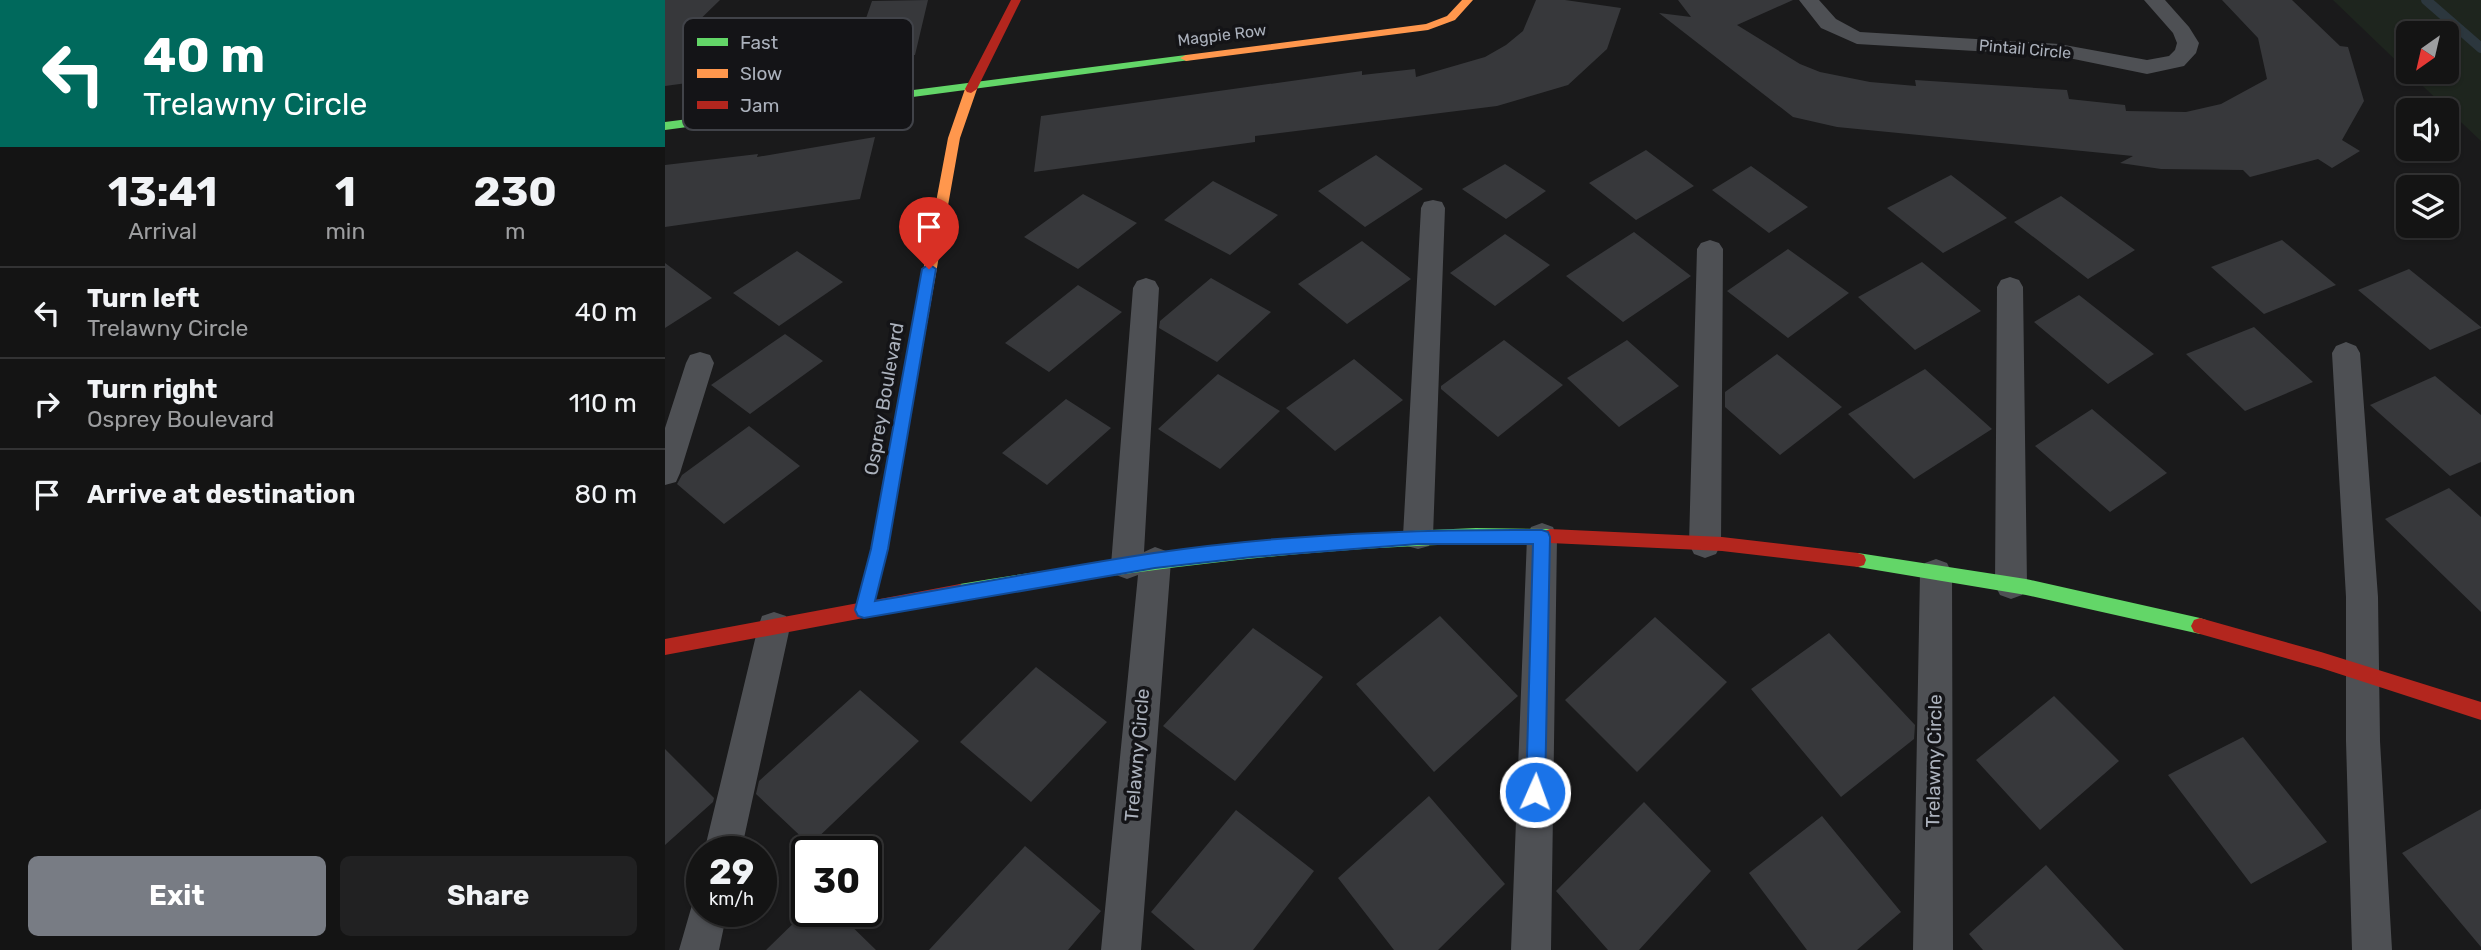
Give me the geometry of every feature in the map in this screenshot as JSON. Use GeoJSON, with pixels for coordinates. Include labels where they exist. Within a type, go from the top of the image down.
{"type":"FeatureCollection","features":[{"type":"Feature","properties":{"kind":"street","name":"Osprey Boulevard"},"geometry":{"type":"LineString","coordinates":[[864,610],[879,549],[943,192],[957,128],[971,86],[1016,0]]}},
{"type":"Feature","properties":{"kind":"street","name":"Magpie Row"},"geometry":{"type":"LineString","coordinates":[[913,94],[1428,27],[1459,13],[1468,0]]}},
{"type":"Feature","properties":{"kind":"street","name":"Pintail Circle"},"geometry":{"type":"LineString","coordinates":[[1809,0],[1821,19],[1832,28],[1857,38],[2059,50],[2147,67],[2176,61],[2185,53],[2188,43],[2182,32],[2154,0]]}},
{"type":"Feature","properties":{"kind":"street","name":"Magpie Row"},"geometry":{"type":"LineString","coordinates":[[665,126],[683,124]]}},
{"type":"Feature","properties":{"kind":"street"},"geometry":{"type":"LineString","coordinates":[[1418,536],[1433,208]]}},
{"type":"Feature","properties":{"kind":"street"},"geometry":{"type":"LineString","coordinates":[[1705,544],[1710,249]]}},
{"type":"Feature","properties":{"kind":"street"},"geometry":{"type":"LineString","coordinates":[[2010,287],[2011,585]]}},
{"type":"Feature","properties":{"kind":"street","name":"Trelawny Circle"},"geometry":{"type":"LineString","coordinates":[[1121,950],[1141,563],[1146,288]]}},
{"type":"Feature","properties":{"kind":"street"},"geometry":{"type":"LineString","coordinates":[[2346,353],[2362,597],[2363,753],[2372,950]]}},
{"type":"Feature","properties":{"kind":"street"},"geometry":{"type":"LineString","coordinates":[[665,473],[700,363]]}},
{"type":"Feature","properties":{"kind":"street"},"geometry":{"type":"LineString","coordinates":[[665,648],[864,610],[1141,563],[1332,542],[1418,536],[1542,537],[1705,544],[1849,559],[2011,585],[2169,618],[2362,672],[2481,711]]}},
{"type":"Feature","properties":{"kind":"street"},"geometry":{"type":"LineString","coordinates":[[1531,950],[1542,537]]}},
{"type":"Feature","properties":{"kind":"street","name":"Trelawny Circle"},"geometry":{"type":"LineString","coordinates":[[1933,950],[1936,573]]}},
{"type":"Feature","properties":{"kind":"street"},"geometry":{"type":"LineString","coordinates":[[726,836],[774,627]]}},
{"type":"Feature","properties":{"kind":"street"},"geometry":{"type":"LineString","coordinates":[[699,950],[704,927]]}},
{"type":"Feature","properties":{"kind":"shaded area"},"geometry":{"type":"Polygon","coordinates":[[[2333,0],[2481,0],[2481,141],[2459,120],[2459,98],[2436,98],[2421,84],[2459,84],[2459,21],[2396,21],[2396,60],[2333,0]]]}},
{"type":"Feature","properties":{"kind":"building"},"geometry":{"type":"Polygon","coordinates":[[[665,0],[720,0],[701,18],[683,18],[683,84],[665,86],[665,0]]]}},
{"type":"Feature","properties":{"kind":"building"},"geometry":{"type":"Polygon","coordinates":[[[928,0],[915,55],[913,18],[866,18],[872,1],[928,0]]]}},
{"type":"Feature","properties":{"kind":"building"},"geometry":{"type":"Polygon","coordinates":[[[1536,0],[1565,0],[1621,8],[1607,49],[1568,85],[1497,106],[1255,136],[1255,142],[1034,172],[1041,116],[1362,71],[1362,75],[1415,69],[1416,77],[1485,57],[1506,45],[1523,31],[1536,0]]]}},
{"type":"Feature","properties":{"kind":"building"},"geometry":{"type":"Polygon","coordinates":[[[1678,0],[1793,0],[1737,25],[1800,64],[1820,72],[1870,82],[1916,86],[1915,80],[2067,90],[2069,99],[2125,105],[2126,111],[2186,112],[2221,104],[2267,79],[2258,38],[2222,0],[2292,0],[2340,46],[2348,47],[2364,101],[2342,140],[2360,151],[2332,168],[2318,159],[2250,177],[2243,170],[2161,169],[2120,163],[2133,156],[1837,127],[1793,117],[1659,13],[1691,17],[1678,0]]]}},
{"type":"Feature","properties":{"kind":"building"},"geometry":{"type":"Polygon","coordinates":[[[875,137],[860,199],[665,227],[665,165],[758,154],[757,157],[875,137]]]}},
{"type":"Feature","properties":{"kind":"building"},"geometry":{"type":"Polygon","coordinates":[[[1646,150],[1694,186],[1636,220],[1589,183],[1646,150]]]}},
{"type":"Feature","properties":{"kind":"building"},"geometry":{"type":"Polygon","coordinates":[[[1376,155],[1423,189],[1365,227],[1318,191],[1376,155]]]}},
{"type":"Feature","properties":{"kind":"building"},"geometry":{"type":"Polygon","coordinates":[[[1505,164],[1546,191],[1506,219],[1462,189],[1505,164]]]}},
{"type":"Feature","properties":{"kind":"building"},"geometry":{"type":"Polygon","coordinates":[[[1751,166],[1808,207],[1769,233],[1712,190],[1751,166]]]}},
{"type":"Feature","properties":{"kind":"building"},"geometry":{"type":"Polygon","coordinates":[[[1951,175],[2007,218],[1943,253],[1887,208],[1951,175]]]}},
{"type":"Feature","properties":{"kind":"building"},"geometry":{"type":"Polygon","coordinates":[[[1213,181],[1278,215],[1230,255],[1164,220],[1213,181]]]}},
{"type":"Feature","properties":{"kind":"building"},"geometry":{"type":"Polygon","coordinates":[[[1083,194],[1137,223],[1078,269],[1024,237],[1083,194]]]}},
{"type":"Feature","properties":{"kind":"building"},"geometry":{"type":"Polygon","coordinates":[[[2061,196],[2135,250],[2088,279],[2014,222],[2061,196]]]}},
{"type":"Feature","properties":{"kind":"building"},"geometry":{"type":"Polygon","coordinates":[[[1634,232],[1691,276],[1623,322],[1566,276],[1634,232]]]}},
{"type":"Feature","properties":{"kind":"building"},"geometry":{"type":"Polygon","coordinates":[[[1505,234],[1550,265],[1495,306],[1450,273],[1505,234]]]}},
{"type":"Feature","properties":{"kind":"building"},"geometry":{"type":"Polygon","coordinates":[[[2282,240],[2336,285],[2264,314],[2211,267],[2282,240]]]}},
{"type":"Feature","properties":{"kind":"building"},"geometry":{"type":"Polygon","coordinates":[[[1362,241],[1411,279],[1347,324],[1298,284],[1362,241]]]}},
{"type":"Feature","properties":{"kind":"building"},"geometry":{"type":"Polygon","coordinates":[[[1788,249],[1849,293],[1788,338],[1727,291],[1788,249]]]}},
{"type":"Feature","properties":{"kind":"building"},"geometry":{"type":"Polygon","coordinates":[[[797,251],[843,282],[779,326],[733,293],[797,251]]]}},
{"type":"Feature","properties":{"kind":"building"},"geometry":{"type":"Polygon","coordinates":[[[1922,262],[1981,311],[1915,350],[1858,297],[1922,262]]]}},
{"type":"Feature","properties":{"kind":"building"},"geometry":{"type":"Polygon","coordinates":[[[665,263],[712,298],[665,328],[665,263]]]}},
{"type":"Feature","properties":{"kind":"building"},"geometry":{"type":"Polygon","coordinates":[[[2409,269],[2481,328],[2430,350],[2358,290],[2409,269]]]}},
{"type":"Feature","properties":{"kind":"building"},"geometry":{"type":"Polygon","coordinates":[[[1211,278],[1271,312],[1217,362],[1159,328],[1160,321],[1211,278]]]}},
{"type":"Feature","properties":{"kind":"building"},"geometry":{"type":"Polygon","coordinates":[[[1078,285],[1122,312],[1049,372],[1005,343],[1078,285]]]}},
{"type":"Feature","properties":{"kind":"building"},"geometry":{"type":"Polygon","coordinates":[[[2079,295],[2154,354],[2108,384],[2034,322],[2079,295]]]}},
{"type":"Feature","properties":{"kind":"building"},"geometry":{"type":"Polygon","coordinates":[[[2254,327],[2313,382],[2245,411],[2186,354],[2254,327]]]}},
{"type":"Feature","properties":{"kind":"building"},"geometry":{"type":"Polygon","coordinates":[[[785,334],[823,361],[750,414],[711,385],[785,334]]]}},
{"type":"Feature","properties":{"kind":"building"},"geometry":{"type":"Polygon","coordinates":[[[1504,340],[1563,385],[1498,437],[1441,389],[1441,386],[1504,340]]]}},
{"type":"Feature","properties":{"kind":"building"},"geometry":{"type":"Polygon","coordinates":[[[1627,340],[1679,386],[1619,427],[1567,378],[1627,340]]]}},
{"type":"Feature","properties":{"kind":"building"},"geometry":{"type":"Polygon","coordinates":[[[1777,354],[1842,407],[1780,455],[1725,407],[1725,392],[1777,354]]]}},
{"type":"Feature","properties":{"kind":"building"},"geometry":{"type":"Polygon","coordinates":[[[1354,359],[1403,400],[1335,451],[1286,408],[1354,359]]]}},
{"type":"Feature","properties":{"kind":"building"},"geometry":{"type":"Polygon","coordinates":[[[1925,369],[1992,429],[1914,479],[1848,414],[1925,369]]]}},
{"type":"Feature","properties":{"kind":"building"},"geometry":{"type":"Polygon","coordinates":[[[1218,374],[1280,411],[1220,469],[1158,429],[1218,374]]]}},
{"type":"Feature","properties":{"kind":"building"},"geometry":{"type":"Polygon","coordinates":[[[2435,376],[2481,415],[2481,462],[2450,476],[2370,405],[2435,376]]]}},
{"type":"Feature","properties":{"kind":"building"},"geometry":{"type":"Polygon","coordinates":[[[1066,399],[1111,428],[1047,485],[1002,453],[1066,399]]]}},
{"type":"Feature","properties":{"kind":"building"},"geometry":{"type":"Polygon","coordinates":[[[2092,409],[2167,473],[2110,512],[2035,446],[2092,409]]]}},
{"type":"Feature","properties":{"kind":"building"},"geometry":{"type":"Polygon","coordinates":[[[749,426],[800,466],[724,524],[677,484],[682,475],[749,426]]]}},
{"type":"Feature","properties":{"kind":"building"},"geometry":{"type":"Polygon","coordinates":[[[2449,488],[2481,517],[2481,612],[2385,519],[2449,488]]]}},
{"type":"Feature","properties":{"kind":"building"},"geometry":{"type":"Polygon","coordinates":[[[1440,616],[1518,696],[1434,772],[1356,684],[1440,616]]]}},
{"type":"Feature","properties":{"kind":"building"},"geometry":{"type":"Polygon","coordinates":[[[1655,617],[1727,682],[1637,772],[1565,700],[1655,617]]]}},
{"type":"Feature","properties":{"kind":"building"},"geometry":{"type":"Polygon","coordinates":[[[1253,628],[1323,677],[1235,781],[1163,726],[1253,628]]]}},
{"type":"Feature","properties":{"kind":"building"},"geometry":{"type":"Polygon","coordinates":[[[1829,633],[1915,725],[1914,739],[1841,797],[1751,689],[1829,633]]]}},
{"type":"Feature","properties":{"kind":"building"},"geometry":{"type":"Polygon","coordinates":[[[1036,667],[1107,722],[1031,802],[960,742],[1036,667]]]}},
{"type":"Feature","properties":{"kind":"building"},"geometry":{"type":"Polygon","coordinates":[[[860,690],[919,741],[819,836],[800,836],[756,794],[759,781],[860,690]]]}},
{"type":"Feature","properties":{"kind":"building"},"geometry":{"type":"Polygon","coordinates":[[[2054,696],[2119,761],[2040,830],[1976,760],[2054,696]]]}},
{"type":"Feature","properties":{"kind":"building"},"geometry":{"type":"Polygon","coordinates":[[[2243,737],[2327,842],[2251,884],[2168,775],[2243,737]]]}},
{"type":"Feature","properties":{"kind":"building"},"geometry":{"type":"Polygon","coordinates":[[[665,749],[714,798],[713,802],[665,845],[665,749]]]}},
{"type":"Feature","properties":{"kind":"building"},"geometry":{"type":"Polygon","coordinates":[[[1429,796],[1505,884],[1438,950],[1394,950],[1338,878],[1429,796]]]}},
{"type":"Feature","properties":{"kind":"building"},"geometry":{"type":"Polygon","coordinates":[[[1644,802],[1711,871],[1639,950],[1608,950],[1556,891],[1644,802]]]}},
{"type":"Feature","properties":{"kind":"building"},"geometry":{"type":"Polygon","coordinates":[[[2481,809],[2481,947],[2402,853],[2481,809]]]}},
{"type":"Feature","properties":{"kind":"building"},"geometry":{"type":"Polygon","coordinates":[[[1236,810],[1314,871],[1253,950],[1195,950],[1151,912],[1236,810]]]}},
{"type":"Feature","properties":{"kind":"building"},"geometry":{"type":"Polygon","coordinates":[[[1822,816],[1901,912],[1857,950],[1807,950],[1749,873],[1822,816]]]}},
{"type":"Feature","properties":{"kind":"building"},"geometry":{"type":"Polygon","coordinates":[[[1025,846],[1101,911],[1068,950],[929,950],[1025,846]]]}},
{"type":"Feature","properties":{"kind":"building"},"geometry":{"type":"Polygon","coordinates":[[[2046,865],[2124,950],[1983,950],[1969,934],[2046,865]]]}},
{"type":"Feature","properties":{"kind":"building"},"geometry":{"type":"Polygon","coordinates":[[[791,926],[852,927],[876,950],[766,950],[791,926]]]}},
{"type":"Feature","properties":{"kind":"waterway"},"geometry":{"type":"LineString","coordinates":[[2426,0],[2481,48]]}},
{"type":"Feature","properties":{"kind":"traffic: fast"},"geometry":{"type":"LineString","coordinates":[[913,94],[1186,58]]}},
{"type":"Feature","properties":{"kind":"traffic: fast"},"geometry":{"type":"LineString","coordinates":[[665,126],[683,124]]}},
{"type":"Feature","properties":{"kind":"traffic: fast"},"geometry":{"type":"LineString","coordinates":[[960,592],[1106,568],[1253,549],[1401,538],[1550,536]]}},
{"type":"Feature","properties":{"kind":"traffic: fast"},"geometry":{"type":"LineString","coordinates":[[1858,560],[2026,587],[2200,626]]}},
{"type":"Feature","properties":{"kind":"traffic: slow"},"geometry":{"type":"LineString","coordinates":[[1186,58],[1428,27],[1451,18],[1468,0]]}},
{"type":"Feature","properties":{"kind":"traffic: slow"},"geometry":{"type":"LineString","coordinates":[[864,610],[879,549],[954,138],[971,89]]}},
{"type":"Feature","properties":{"kind":"traffic: jam"},"geometry":{"type":"LineString","coordinates":[[971,89],[1016,0]]}},
{"type":"Feature","properties":{"kind":"traffic: jam"},"geometry":{"type":"LineString","coordinates":[[1550,536],[1722,544],[1858,560]]}},
{"type":"Feature","properties":{"kind":"traffic: jam"},"geometry":{"type":"LineString","coordinates":[[665,647],[960,592]]}},
{"type":"Feature","properties":{"kind":"traffic: jam"},"geometry":{"type":"LineString","coordinates":[[2200,626],[2321,660],[2481,711]]}},
{"type":"Feature","properties":{"kind":"route"},"geometry":{"type":"LineString","coordinates":[[929,269],[879,549],[864,610],[1155,561],[1252,549],[1418,536],[1542,537],[1535,792]]}}]}
